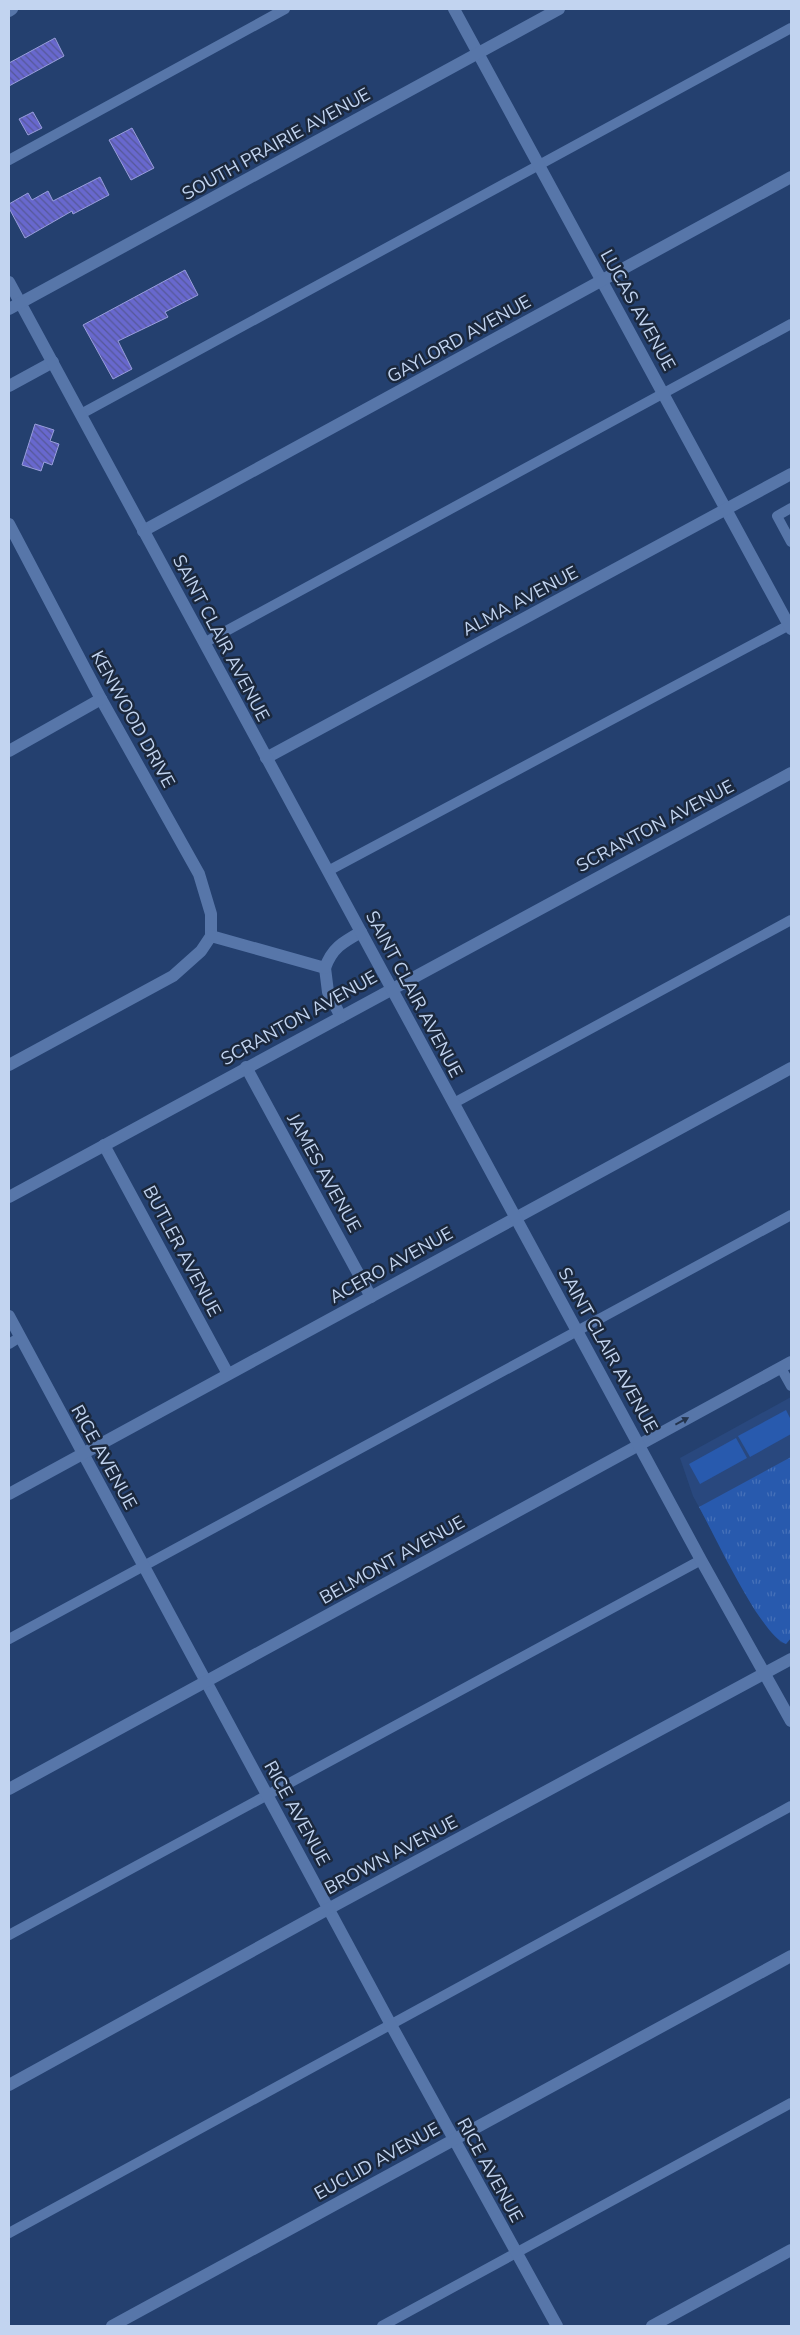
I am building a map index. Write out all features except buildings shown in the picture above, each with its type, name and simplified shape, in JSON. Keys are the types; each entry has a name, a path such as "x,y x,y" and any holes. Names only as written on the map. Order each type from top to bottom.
{"street":[{"name":"LUCAS AVENUE","path":"454,9 791,626"},
{"name":"SOUTH PRAIRIE AVENUE","path":"14,306 559,9"},
{"name":"GAYLORD AVENUE","path":"144,531 791,177"},
{"name":"SAINT CLAIR AVENUE","path":"9,282 14,306 52,362 81,414 266,758 791,1721"},
{"path":"9,386 52,362"},
{"name":"ALMA AVENUE","path":"266,758 791,474"},
{"name":"KENWOOD DRIVE","path":"9,524 101,699 199,874 211,914 211,936"},
{"path":"9,751 101,699"},
{"name":"SCRANTON AVENUE","path":"9,1197 791,772"},
{"path":"341,1017 328,992 325,968 330,954 337,946 361,932"},
{"path":"9,1064 173,976 201,951 211,936 325,968"},
{"name":"JAMES AVENUE","path":"246,1067 371,1297"},
{"name":"ACERO AVENUE","path":"9,1494 791,1068"},
{"name":"BUTLER AVENUE","path":"104,1144 228,1374"},
{"name":"RICE AVENUE","path":"9,1316 14,1340 82,1454 144,1566 205,1682 330,1908 390,2023 557,2326"},
{"name":"BELMONT AVENUE","path":"9,1789 786,1365"},
{"name":"BROWN AVENUE","path":"9,2085 330,1908 791,1659"},
{"name":"EUCLID AVENUE","path":"112,2326 791,1956"},
{"path":"652,2326 791,2250"}],"lane":[{"path":"9,160 285,9"},
{"path":"81,414 791,28"},
{"path":"204,643 791,324"},
{"path":"791,508 777,516 791,542"},
{"path":"328,871 791,626"},
{"path":"454,1103 791,920"},
{"path":"9,1639 791,1215"},
{"path":"786,1365 791,1386"},
{"path":"9,1935 702,1560"},
{"path":"9,2233 390,2023 791,1806"},
{"path":"382,2326 791,2103"}],"shaded area":[{"path":"791,1397 791,1638 786,1644 780,1642 755,1611 693,1496 680,1458"}],"green space":[{"path":"786,1410 791,1420 791,1434 750,1457 738,1436"},
{"path":"736,1438 747,1458 700,1484 689,1464"},
{"path":"791,1457 791,1638 786,1644 776,1637 751,1604 699,1507"}]}
